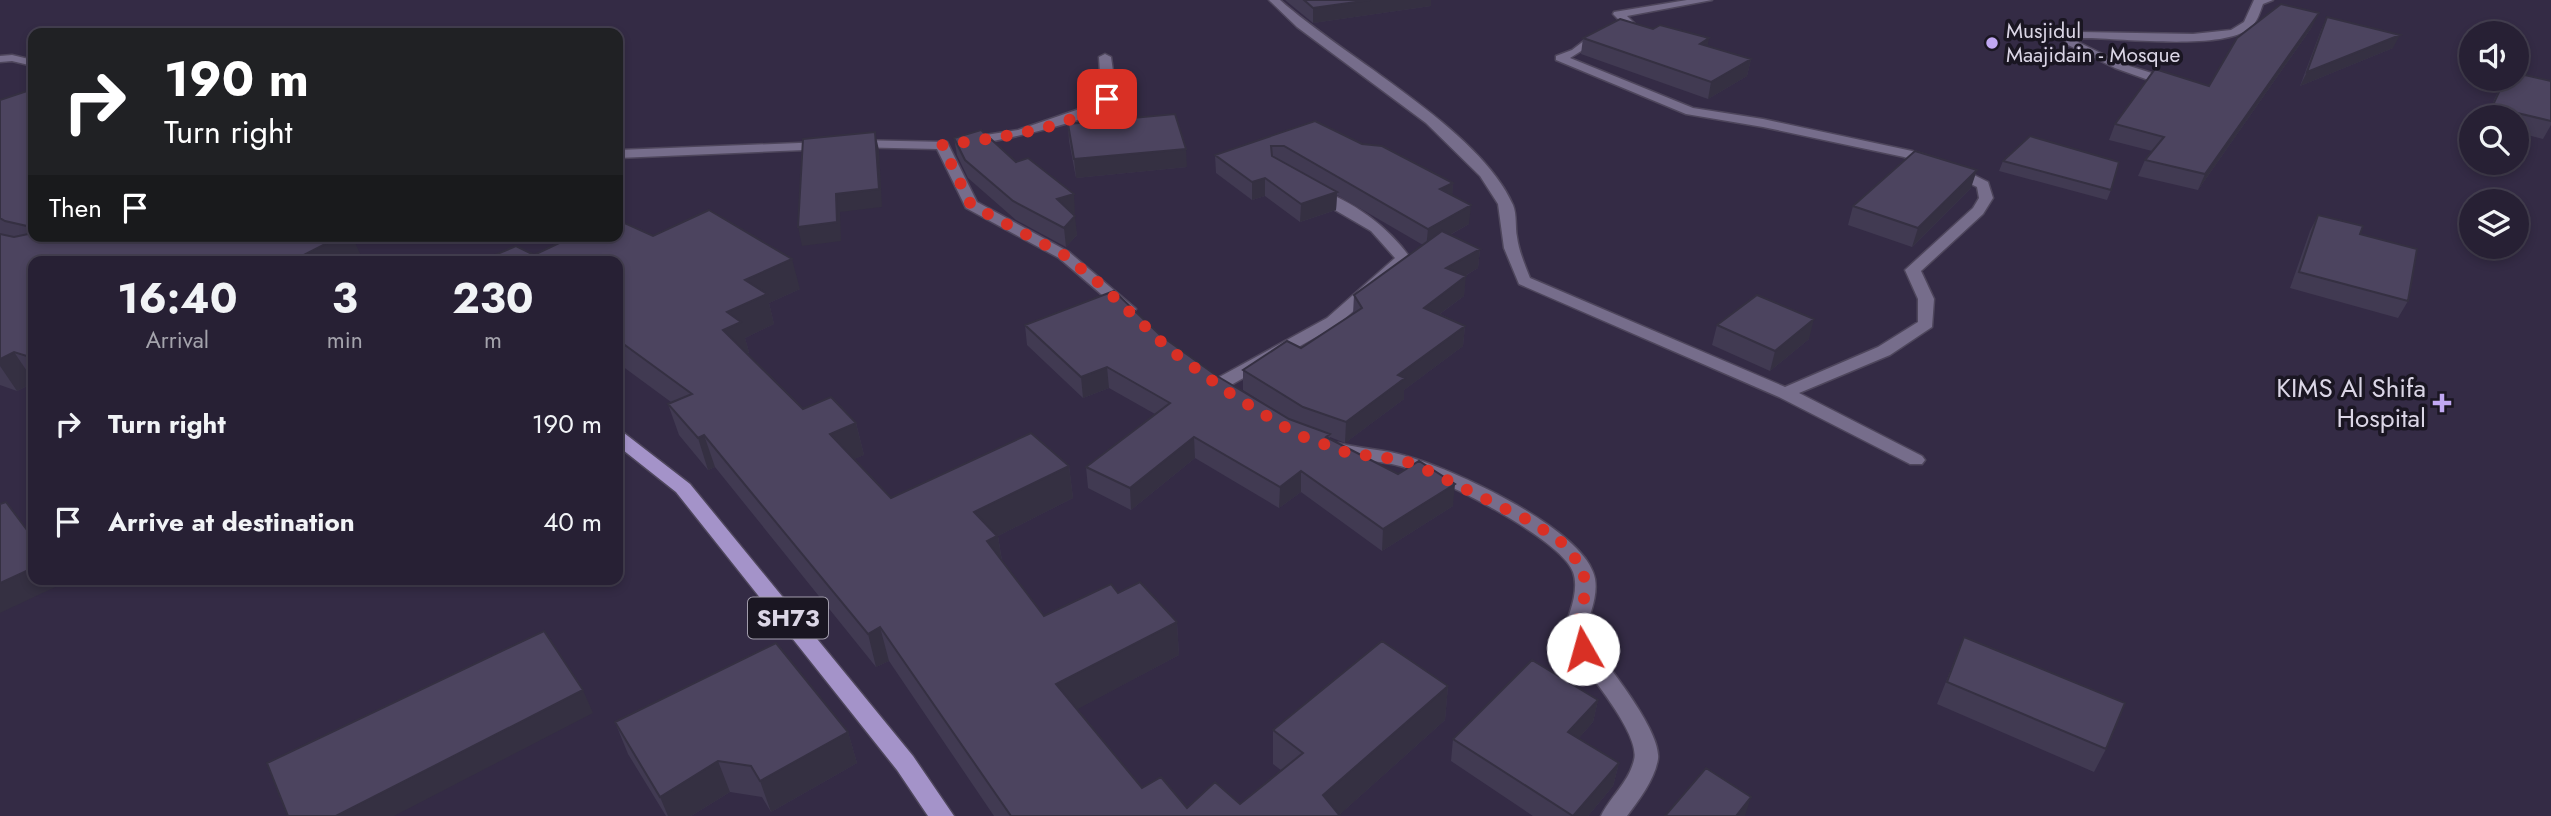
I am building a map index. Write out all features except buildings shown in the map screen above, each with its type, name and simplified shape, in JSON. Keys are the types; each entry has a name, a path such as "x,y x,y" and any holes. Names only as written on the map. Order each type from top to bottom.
{"main road":[{"name":"SH73","path":"623,441 683,488 897,752 942,816"}],"street":[{"path":"1274,0 1294,19 1373,76 1430,122 1479,167 1506,207 1509,237 1524,281 1785,393 1916,460"},
{"path":"1707,0 1618,14 1629,24 1593,39 1576,52 1560,58 1690,111 1763,123 1945,166 1983,186 1986,198 1978,211 1913,270 1926,299 1926,324 1884,351 1785,393"},
{"path":"2154,78 2119,66 2070,43 2080,35 2193,38 2236,32 2247,26 2258,2 2268,0"},
{"path":"623,155 861,143 942,145 1020,133 1098,107 1107,99 1109,92 1105,57"},
{"path":"0,60 12,58 28,62"},
{"path":"942,145 971,205 1064,255 1142,322"},
{"path":"1240,399 1213,381 1334,321 1403,259 1393,241 1376,226 1306,186"},
{"path":"1322,444 1348,453 1403,460 1431,472 1532,522 1571,553 1584,570 1584,599 1573,635 1638,726 1647,755 1639,777 1613,816"}],"place":[{"name":"Musjidul Maajidain - Mosque","path":"1992,43"},
{"name":"KIMS Al Shifa Hospital","path":"2442,403"}],"route":[{"path":"1107,99 1098,107 1075,116 1020,133 942,145 971,205 993,214 1064,255 1133,313 1169,349 1228,392 1296,434 1348,453 1403,460 1532,522 1564,544 1584,570 1584,599 1573,635 1583,649"}]}
